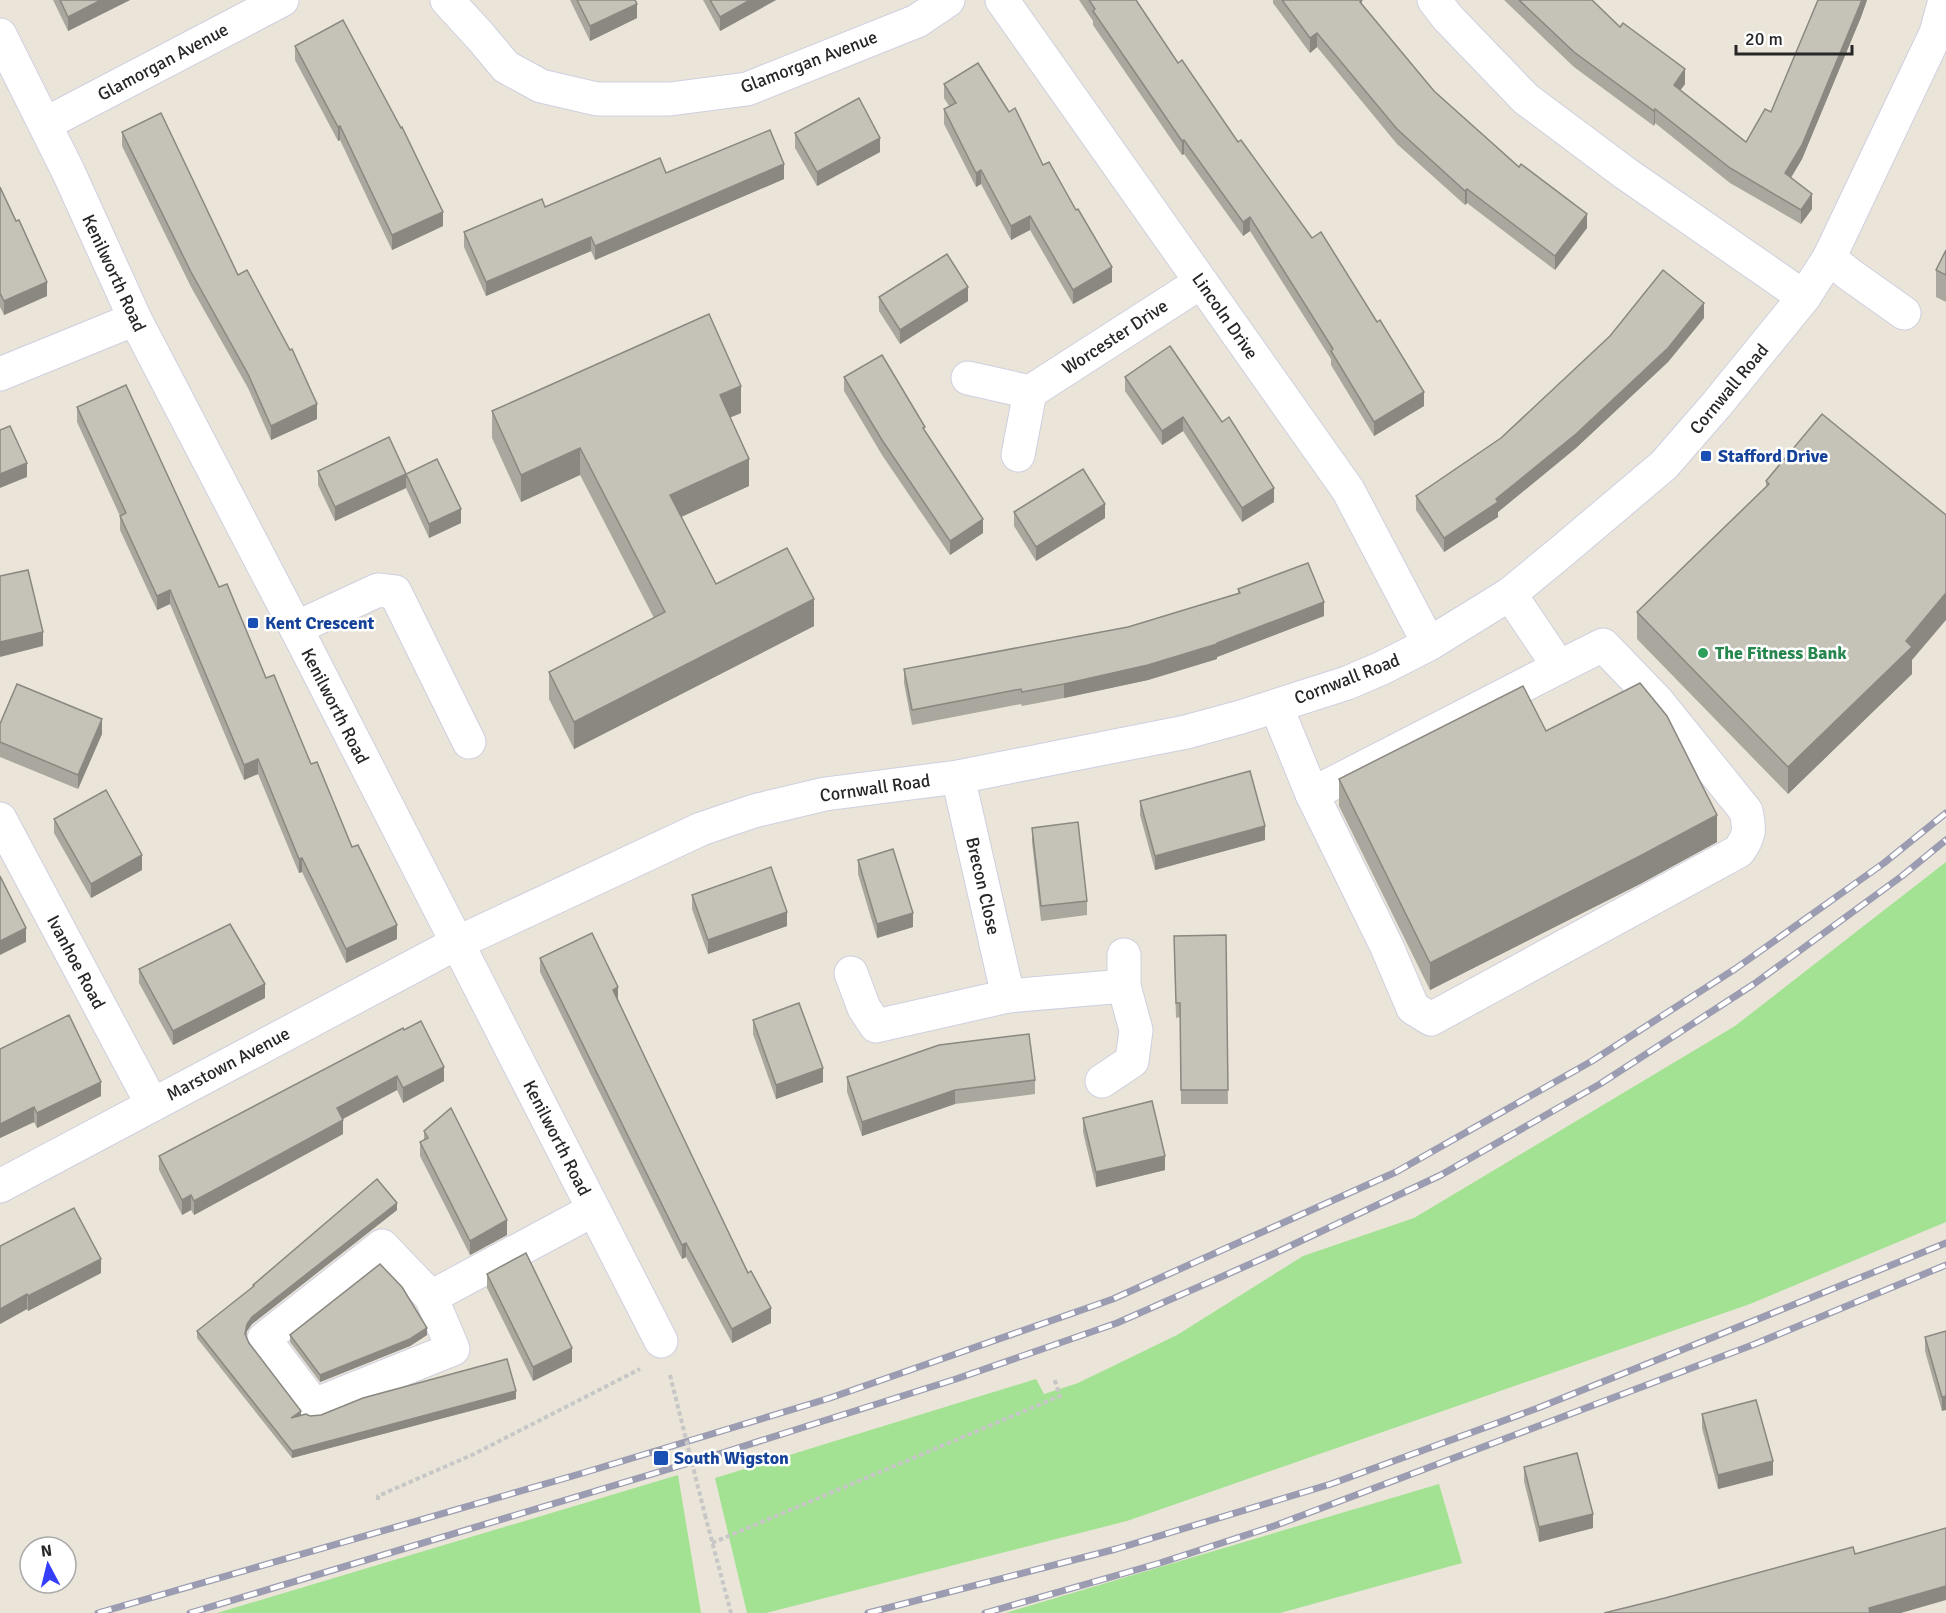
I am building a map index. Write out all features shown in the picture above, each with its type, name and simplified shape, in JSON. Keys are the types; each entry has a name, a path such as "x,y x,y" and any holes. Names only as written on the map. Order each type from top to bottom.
{"street":[{"name":"Glamorgan Avenue","path":"45,124 282,0"},
{"name":"Glamorgan Avenue","path":"447,0 506,67 541,86 597,99 670,99 747,89 917,21 948,0"},
{"name":"Lincoln Drive","path":"1002,0 1348,490 1429,644"},
{"path":"1434,0 1448,18 1526,99 1635,180 1804,297"},
{"name":"Cornwall Road","path":"457,943 701,829 754,811 825,794 958,777 1186,732 1276,706 1356,679 1429,644 1510,594 1664,465 1804,297 1829,258 1941,35 1946,0"},
{"name":"Kenilworth Road","path":"0,35 68,171 135,319 661,1341"},
{"path":"1829,258 1904,313"},
{"name":"Worcester Drive","path":"1030,392 1201,282"},
{"path":"0,374 135,319"},
{"path":"968,378 1030,392 1018,455"},
{"path":"296,628 378,590 395,592 469,742"},
{"path":"1510,594 1559,667"},
{"path":"1276,706 1312,794 1387,947 1413,1008 1431,1019 1739,850 1748,838 1749,827 1746,811 1658,702 1603,645 1312,794"},
{"name":"Brecon Close","path":"958,777 1008,996"},
{"name":"Ivanhoe Road","path":"0,819 152,1104"},
{"name":"Marstown Avenue","path":"0,1186 457,943"},
{"path":"851,973 864,1008 876,1026 1124,970 1136,1030 1132,1061 1102,1081"},
{"path":"431,1297 593,1210"},
{"path":"382,1246 431,1297 453,1349 314,1405 264,1339 382,1246"}],"path":[{"path":"378,1500 378,1496 474,1454 644,1368"},
{"path":"670,1375 731,1613"},
{"path":"712,1543 1060,1396 1054,1378"}],"green space":[{"path":"1946,862 1946,1222 1750,1304 1127,1521 766,1613 747,1613 715,1478 1036,1379 1044,1394 1078,1383 1177,1335 1303,1256 1414,1218 1735,1026"},
{"path":"678,1475 701,1613 217,1613"},
{"path":"1439,1484 1462,1563 1280,1613 1005,1613"}],"building":[{"path":"60,0 101,0 68,17"},
{"path":"577,0 635,0 637,4 590,26"},
{"path":"710,0 750,0 720,17"},
{"path":"1089,0 1136,0 1178,63 1182,60 1238,142 1241,140 1312,238 1321,232 1377,322 1380,320 1424,392 1374,422 1331,351 1333,349 1250,217 1243,222 1184,140 1182,141 1093,11 1095,9"},
{"path":"1282,0 1362,0 1360,2 1434,91 1519,167 1521,164 1587,214 1555,256 1467,189 1465,191 1397,129 1317,33 1310,38"},
{"path":"1519,0 1592,0 1620,27 1623,23 1685,69 1674,85 1746,142 1765,109 1771,112 1818,0 1862,0 1802,145 1785,173 1812,194 1801,210 1730,168 1655,109 1654,111 1574,52"},
{"path":"343,20 402,127 443,212 392,235 340,126 338,127 295,46"},
{"path":"978,63 1009,112 1015,108 1043,165 1049,162 1112,267 1073,290 1030,216 1011,226 981,170 976,173 944,109 956,103 944,84"},
{"path":"859,98 880,138 817,172 795,133"},
{"path":"161,113 238,275 247,270 290,350 292,349 317,404 271,426 248,374 191,272 122,132"},
{"path":"770,130 784,164 595,246 591,237 486,282 464,232 542,199 545,207 660,158 666,173"},
{"path":"0,187 16,221 19,220 47,282 4,301 0,293"},
{"path":"1946,250 1946,275 1936,270"},
{"path":"947,254 968,287 900,330 879,297"},
{"path":"1663,270 1704,303 1668,348 1576,434 1496,499 1498,502 1444,538 1416,496 1501,438 1610,336"},
{"path":"709,314 741,386 720,395 749,459 670,495 716,584 787,548 814,599 574,722 549,672 665,612 580,448 521,475 492,411"},
{"path":"1170,346 1222,422 1229,417 1274,488 1242,508 1183,417 1162,431 1125,377"},
{"path":"882,355 925,427 923,428 983,519 950,541 882,440 844,377"},
{"path":"126,385 219,587 227,584 266,678 274,675 311,764 317,762 352,847 358,845 397,925 346,949 302,858 299,859 258,759 244,765 170,590 157,596 120,516 126,513 77,407"},
{"path":"1822,414 1946,515 1946,593 1906,641 1912,647 1788,767 1637,612 1769,484 1766,481"},
{"path":"10,426 27,463 0,474 0,430"},
{"path":"389,437 406,474 335,507 318,471"},
{"path":"437,459 461,509 429,524 406,474"},
{"path":"1083,469 1105,504 1036,547 1014,512"},
{"path":"1308,563 1324,602 1217,644 1148,665 1064,684 1022,692 1021,689 912,710 904,669 1128,627 1240,593 1238,589"},
{"path":"28,570 43,632 0,642 0,576"},
{"path":"1640,683 1667,716 1717,815 1430,963 1339,779 1523,686 1546,731"},
{"path":"17,684 102,719 78,775 0,742 0,724"},
{"path":"1250,771 1265,826 1155,856 1140,801"},
{"path":"106,790 142,855 91,884 54,819"},
{"path":"1078,822 1087,901 1041,906 1032,828"},
{"path":"893,849 913,913 877,924 858,860"},
{"path":"771,867 787,912 708,940 692,895"},
{"path":"0,876 26,928 0,941"},
{"path":"230,924 265,984 173,1031 139,969"},
{"path":"592,933 618,987 613,990 650,1068 748,1273 751,1271 771,1308 732,1329 686,1243 682,1245 540,958"},
{"path":"1226,935 1228,1090 1181,1090 1180,1003 1176,1003 1174,936"},
{"path":"799,1003 823,1068 776,1085 753,1020"},
{"path":"69,1015 101,1082 37,1113 34,1107 0,1124 0,1049"},
{"path":"421,1021 444,1067 403,1088 397,1076 337,1108 343,1120 194,1201 191,1195 182,1200 159,1156 403,1028 404,1030"},
{"path":"1029,1034 1035,1080 955,1090 862,1122 847,1077 939,1045"},
{"path":"1152,1101 1165,1156 1096,1172 1083,1118"},
{"path":"451,1108 507,1220 470,1241 420,1142 428,1138 424,1131"},
{"path":"377,1179 397,1203 252,1317 247,1324 245,1334 249,1343 301,1411 291,1418 306,1414 321,1415 363,1398 507,1359 516,1391 292,1451 197,1331 254,1286"},
{"path":"74,1208 101,1259 0,1309 0,1246"},
{"path":"526,1253 572,1348 533,1367 487,1274"},
{"path":"380,1264 402,1287 427,1328 410,1339 320,1375 290,1335"},
{"path":"1946,1331 1946,1396 1942,1397 1925,1337"},
{"path":"1756,1400 1773,1461 1718,1475 1702,1414"},
{"path":"1577,1453 1593,1514 1539,1527 1524,1467"},
{"path":"1946,1528 1946,1586 1869,1608 1870,1613 1604,1613 1853,1547 1855,1554"}],"railway":[{"path":"98,1613 583,1473 830,1398 1113,1299 1396,1172 1592,1061 1735,969 1884,863 1946,813"},
{"path":"190,1613 722,1453 956,1379 1117,1323 1273,1254 1441,1175 1600,1084 1754,984 1902,876 1946,840"},
{"path":"868,1613 1116,1549 1331,1484 1538,1408 1946,1243"},
{"path":"985,1613 1160,1563 1274,1526 1755,1344 1946,1265"}],"place":[{"name":"Stafford Drive","path":"1706,456"},
{"name":"Kent Crescent","path":"253,623"},
{"name":"The Fitness Bank","path":"1703,653"},
{"name":"South Wigston","path":"661,1458"}]}
